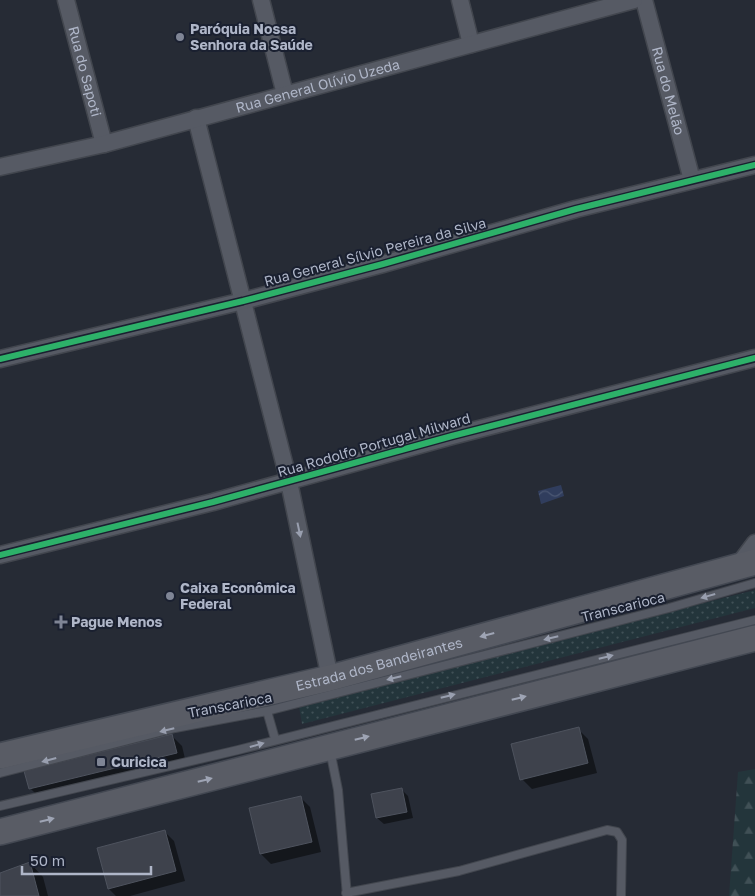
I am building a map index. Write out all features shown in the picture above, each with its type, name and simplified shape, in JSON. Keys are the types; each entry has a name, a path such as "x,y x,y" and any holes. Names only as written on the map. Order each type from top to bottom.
{"main road":[{"name":"Estrada dos Bandeirantes","path":"0,756 226,700 330,678 749,571"},
{"path":"0,832 755,638"}],"street":[{"name":"Rua do Sapoti","path":"66,0 104,144"},
{"path":"261,0 285,94"},
{"path":"460,0 472,44"},
{"name":"Rua General Olívio Uzeda","path":"0,167 104,144 634,0"},
{"name":"Rua do Melão","path":"644,0 692,180"},
{"path":"196,118 289,482 330,678"},
{"name":"Rua General Sílvio Pereira da Silva","path":"0,359 243,301 383,264 576,209 755,165"},
{"name":"Rua Rodolfo Portugal Milward","path":"0,555 289,482 452,436 755,358"},
{"path":"749,571 755,543"}],"lane":[{"name":"Transcarioca","path":"0,773 175,728 267,711 669,608 749,571"},
{"path":"0,806 755,620"},
{"path":"267,711 274,740"},
{"path":"329,746 338,790 347,894 459,871 607,830 617,832 622,840 621,896"}],"green space":[{"path":"755,590 755,608 302,724 299,706"},
{"path":"755,769 755,896 729,896 738,772"}],"water":[{"path":"561,485 564,496 541,504 538,491"}],"building":[{"path":"579,727 588,763 520,780 511,744"},
{"name":"Curicica","path":"172,734 177,753 29,789 24,771"},
{"path":"402,788 407,812 376,818 371,794"},
{"path":"301,796 312,842 260,854 249,808"},
{"path":"165,830 176,871 108,889 97,848"},
{"path":"30,862 39,896 0,896 0,873"}],"cycle path":[{"path":"0,359 243,301 383,264 576,209 755,165"},
{"path":"0,555 213,502 452,436 755,358"}],"place":[{"name":"Paróquia Nossa Senhora da Saúde","path":"180,37"},
{"name":"Caixa Econômica Federal","path":"170,596"},
{"name":"Pague Menos","path":"61,622"},
{"name":"Curicica","path":"101,762"}]}
